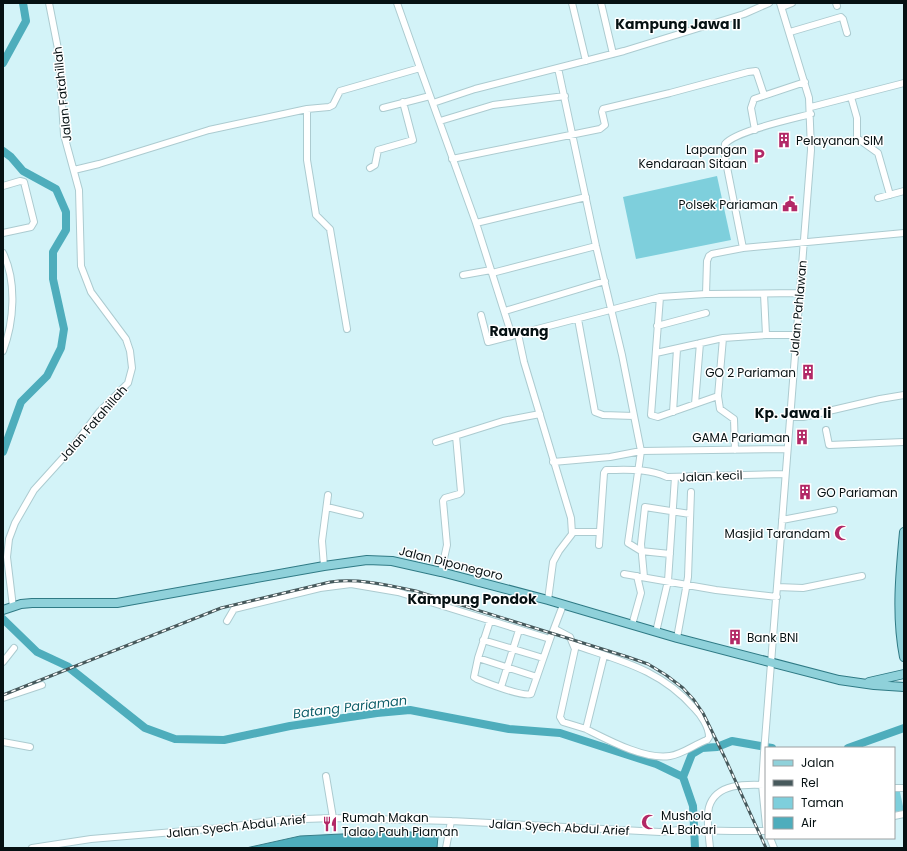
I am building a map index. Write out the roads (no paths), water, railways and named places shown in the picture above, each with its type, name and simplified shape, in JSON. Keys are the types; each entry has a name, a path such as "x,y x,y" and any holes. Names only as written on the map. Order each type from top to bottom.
{"main road":[{"path":"904,532 900,574 904,657"},
{"name":"Jalan Diponegoro","path":"7,609 32,603 123,603 324,566 381,560 405,563 548,600 772,664 858,683 904,687"},
{"name":"Jalan Diponegoro","path":"858,683 904,674"}],"street":[{"name":"Jalan Fatahillah","path":"7,609 7,557 9,539 15,523 34,490 72,448 110,400 128,383 131,372 131,356 126,340 92,292 81,266 80,196 64,135 59,54 49,3"},
{"path":"397,3 440,121 505,311 515,335 571,518 573,532 553,562 548,600"},
{"path":"572,3 586,61"},
{"path":"601,3 613,54"},
{"path":"433,103 475,89 613,54 744,14 769,3"},
{"path":"781,5 792,3"},
{"name":"Jalan Pahlawan","path":"765,806 765,738 772,664 787,449 811,150 811,107 805,82 781,5"},
{"path":"790,32 841,17 847,33"},
{"path":"74,170 106,162 209,130 307,109 332,106 340,91 420,68"},
{"path":"558,68 574,135 596,246 612,310 641,451 627,541 629,545 642,551 670,554"},
{"path":"452,159 604,128 603,109 663,95 748,72 756,71 764,96"},
{"path":"755,130 751,108 752,101 805,82"},
{"path":"811,107 904,84"},
{"path":"382,108 430,96"},
{"path":"440,121 493,105 565,96"},
{"path":"851,97 857,118 857,138 878,153 890,195"},
{"path":"370,168 374,166 378,150 413,140 403,102"},
{"path":"307,109 307,160 316,215 330,229 347,329"},
{"path":"743,248 724,148 725,144 731,138 811,114"},
{"path":"3,186 20,181 24,182 34,222 31,227 3,234"},
{"path":"878,198 904,191"},
{"path":"476,224 586,197"},
{"path":"706,294 709,256 715,253 743,248 904,233"},
{"path":"463,276 492,271 596,246"},
{"path":"3,253 10,279 11,313 8,335 3,351"},
{"path":"505,311 605,281"},
{"path":"481,315 488,342 660,297 706,294 799,293"},
{"path":"764,294 766,335"},
{"path":"660,297 651,415 658,417 718,396"},
{"path":"657,326 706,313"},
{"path":"578,319 595,412 603,415 634,416"},
{"path":"656,353 723,338 766,335 796,335"},
{"path":"723,338 718,396 720,409 733,417 735,450"},
{"path":"695,404 700,343"},
{"path":"673,412 677,349"},
{"path":"790,417 804,417 880,399 904,395"},
{"path":"436,442 503,421 540,414"},
{"path":"826,430 829,445 904,442"},
{"path":"441,572 447,545 443,501 445,498 459,494 461,489 456,436"},
{"path":"553,462 610,457 641,451 787,449"},
{"name":"Jalan kecil","path":"600,532 605,471 638,470 675,477 786,474"},
{"path":"656,632 668,581 675,477"},
{"path":"677,638 688,584 691,492"},
{"path":"324,566 322,541 328,495"},
{"path":"327,507 360,515"},
{"path":"644,577 641,533 645,507 690,514"},
{"path":"782,520 834,510"},
{"path":"573,532 600,532 599,545"},
{"path":"624,574 716,590 777,597"},
{"path":"632,625 641,593 637,576"},
{"path":"777,587 803,588 862,576"},
{"path":"227,621 234,609 249,604 320,588 351,584 393,591 550,639"},
{"path":"490,621 478,658 474,675 475,678 530,695 563,604"},
{"path":"555,629 568,635 575,645 645,670 678,690 697,711 702,719 709,738 677,754 659,756 641,752 586,729 563,722 560,718 575,653 575,645"},
{"path":"501,687 519,630"},
{"path":"483,640 543,658"},
{"path":"3,662 14,648"},
{"path":"586,729 604,656"},
{"path":"478,658 537,677"},
{"path":"3,698 42,685"},
{"path":"3,742 30,747"},
{"path":"326,776 333,818"},
{"path":"710,848 708,817 709,807 713,799 720,792 732,786 745,784 764,785"},
{"name":"Jalan Syech Abdul Arief","path":"32,848 91,839 213,828 277,820 333,818 451,821 653,832 679,830 765,831"},
{"path":"446,848 451,821"}],"water":[{"path":"404,831 438,836 437,848 246,848 300,836"}],"waterway":[{"name":"Batang Pariaman","path":"3,63 26,21 23,3"},
{"name":"Batang Pariaman","path":"3,151 11,157 23,171 56,189 66,212 66,230 53,252 53,279 64,329 61,348 47,376 21,402 3,452"},
{"name":"Batang Pariaman","path":"3,619 37,652 67,666 145,728 175,739 224,740 290,726 377,713 410,710 509,729 560,733 656,764 683,777 693,806 695,848"},
{"path":"851,747 904,728"},
{"path":"683,777 692,754 702,748 717,747 732,741 766,747"}],"railway":[{"path":"3,695 221,608 330,582 352,581 394,586 416,591 628,657 648,664 666,675 683,688 703,713 766,848"}],"place":[{"name":"Pelayanan SIM","path":"784,140"},
{"name":"Lapangan Kendaraan Sitaan","path":"759,156"},
{"name":"Polsek Pariaman","path":"790,204"},
{"name":"GO 2 Pariaman","path":"808,372"},
{"name":"GAMA Pariaman","path":"802,437"},
{"name":"GO Pariaman","path":"805,492"},
{"name":"Masjid Tarandam","path":"842,533"},
{"name":"Bank BNI","path":"735,637"},
{"name":"Mushola AL Bahari","path":"649,822"},
{"name":"Rumah Makan Talao Pauh Piaman","path":"330,824"}],"district":[{"name":"Kampung Jawa II","path":"678,24"},
{"name":"Rawang","path":"519,331"},
{"name":"Kp. Jawa Ii","path":"793,413"},
{"name":"Kampung Pondok","path":"472,599"}]}
